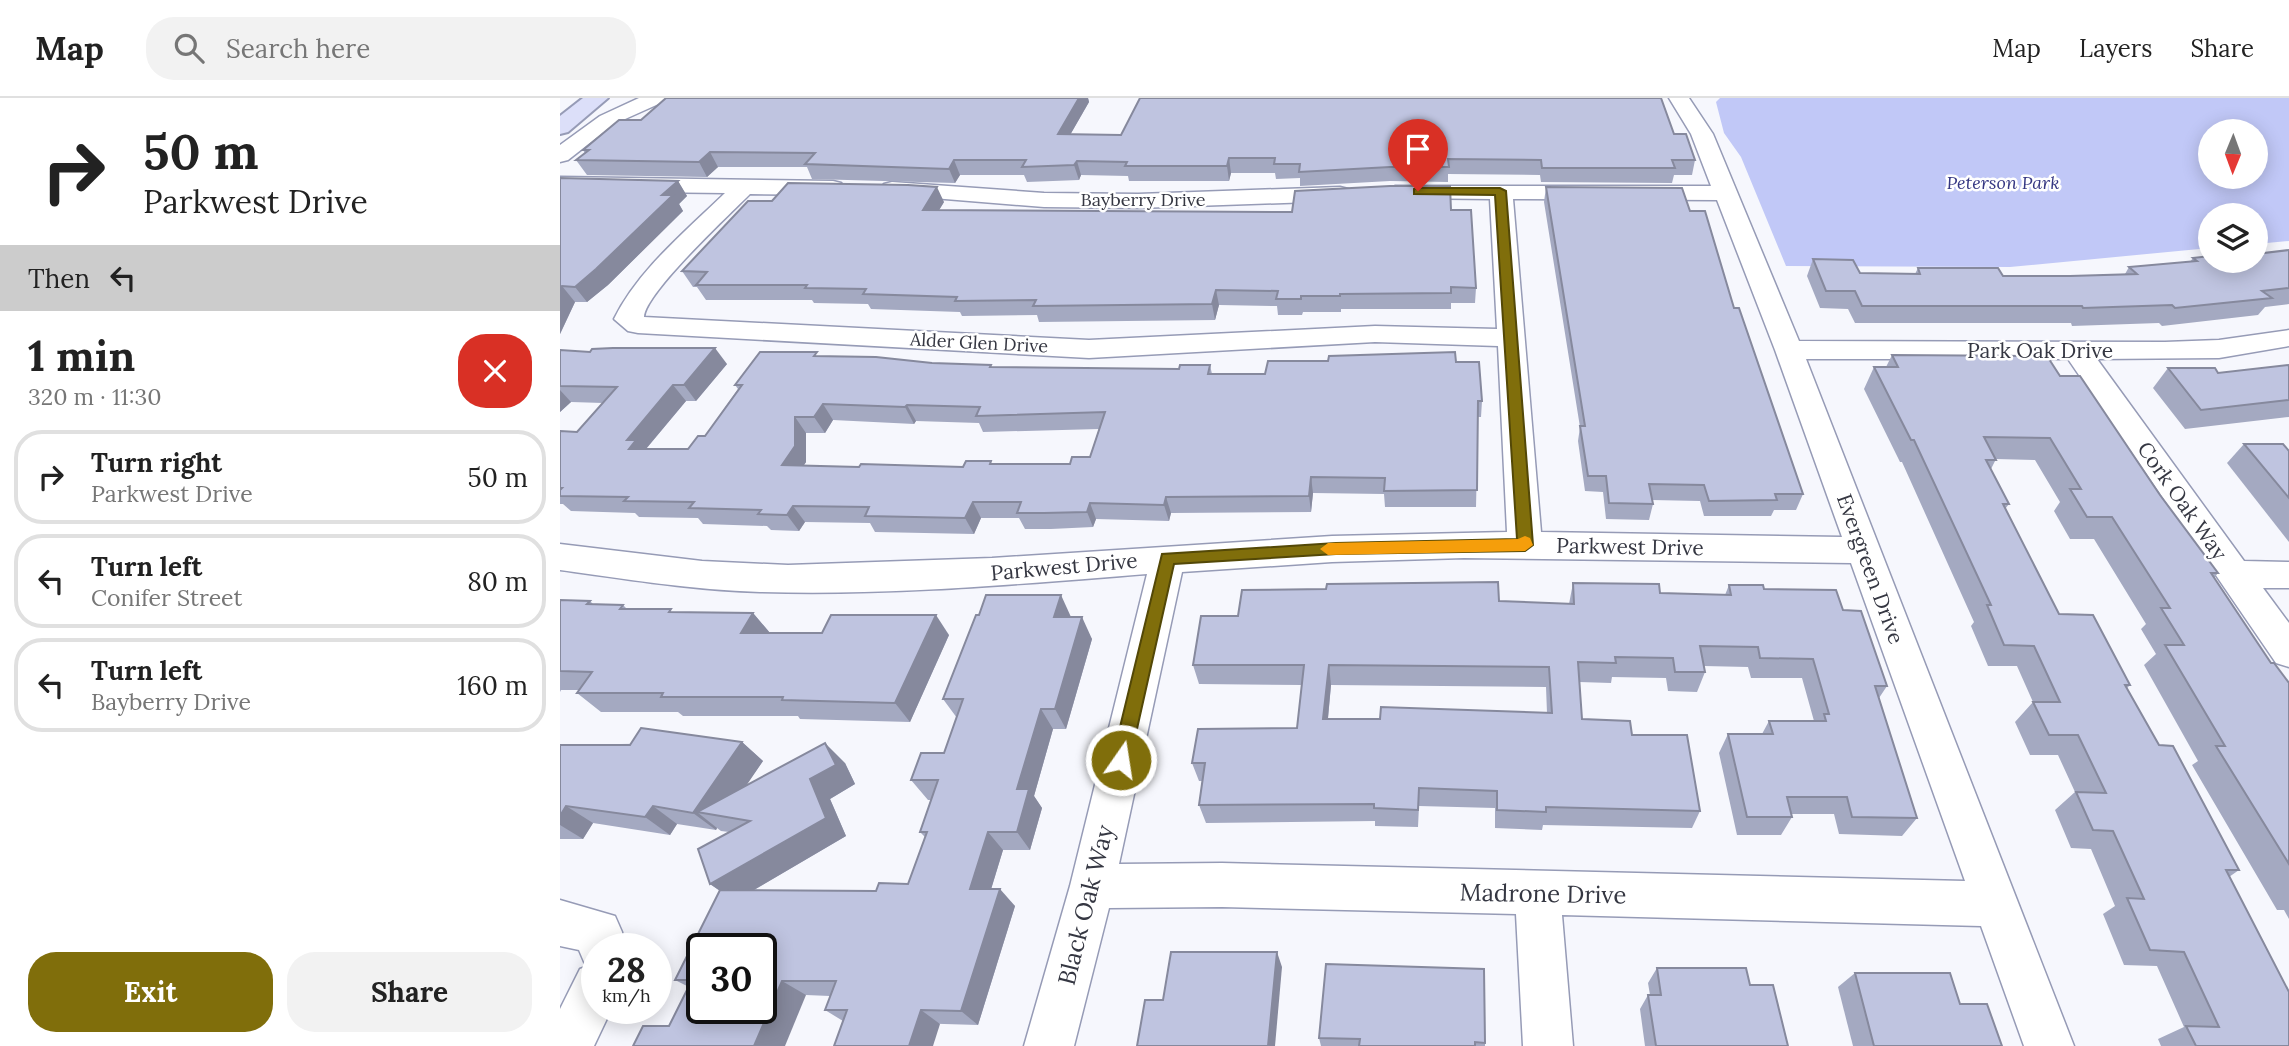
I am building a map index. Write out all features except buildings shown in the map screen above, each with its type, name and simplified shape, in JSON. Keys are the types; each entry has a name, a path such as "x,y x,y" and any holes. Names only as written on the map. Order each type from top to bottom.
{"main road":[{"path":"560,127 597,98"}],"street":[{"path":"560,155 607,120 656,98"},
{"name":"Evergreen Drive","path":"1679,98 1702,134 1789,350 2049,1046"},
{"name":"Bayberry Drive","path":"560,184 867,189 1044,200 1138,201 1250,199 1371,192 1727,193"},
{"name":"Alder Glen Drive","path":"745,186 650,285 630,310 628,319 638,325 1089,349 1376,334 1510,338"},
{"path":"1500,191 1525,545"},
{"name":"Park Oak Drive","path":"1789,350 2219,349 2289,338"},
{"name":"Cork Oak Way","path":"2076,351 2289,652"},
{"name":"Parkwest Drive","path":"560,557 704,575 786,579 984,574 1168,558 1336,549 1525,545 1863,550"},
{"name":"Black Oak Way","path":"1049,1046 1092,886 1168,558"},
{"path":"2233,574 2289,575"},
{"name":"Madrone Drive","path":"1092,886 1222,885 1538,895 1994,904"},
{"path":"1538,895 1548,1046"},
{"path":"560,923 570,923 599,933"},
{"path":"568,1046 581,1019"}],"green space":[{"name":"Peterson Park","path":"1720,98 2289,98 2289,241 2268,243 2268,203 2198,203 2198,249 2010,267 1786,266 1741,157 1724,133 1716,102"}],"slow traffic":[{"path":"1328,549 1525,545 1525,542"}],"route":[{"path":"1121,760 1168,558 1336,549 1525,545 1500,191 1418,191"}]}
